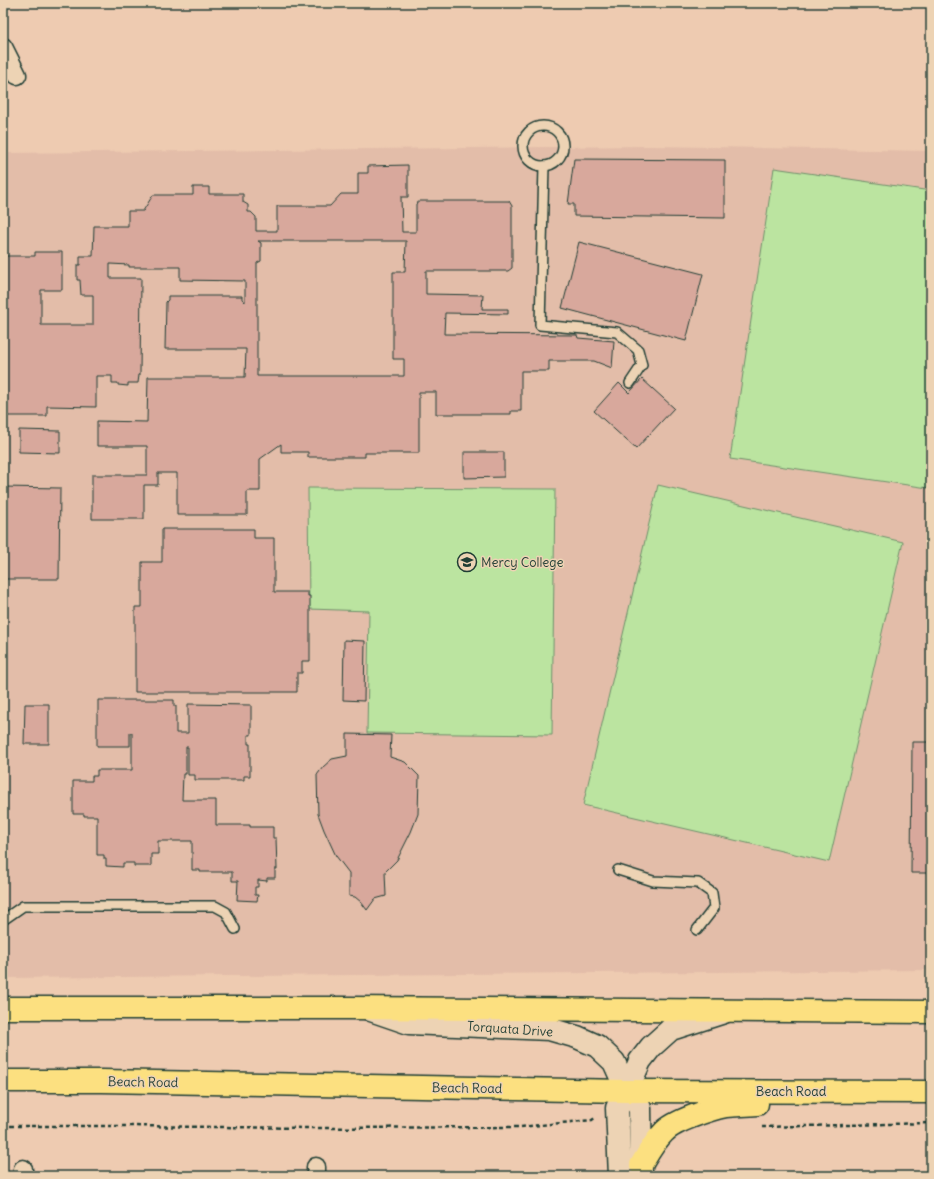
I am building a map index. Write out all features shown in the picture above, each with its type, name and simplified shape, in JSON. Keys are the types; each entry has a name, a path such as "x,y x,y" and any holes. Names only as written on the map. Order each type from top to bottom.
{"main road":[{"path":"3,1008 368,1008 931,1012"},
{"name":"Beach Road","path":"3,1081 627,1091 931,1092"},
{"path":"641,1170 653,1145 665,1131 693,1116 724,1107 802,1100 856,1092"}],"street":[{"path":"3,47 17,75"},
{"name":"Torquata Drive","path":"368,1008 409,1023 549,1029 577,1037 597,1046 614,1062 627,1091 640,1108 641,1170"},
{"path":"620,1176 617,1108 627,1091 640,1060 651,1047 671,1029 727,1011"}],"lane":[{"path":"542,126 549,127 556,131 561,137 562,145 562,153 558,159 551,164 544,166 536,165 529,161 523,147 524,140 528,133 534,128 542,126"},
{"path":"544,166 540,325 617,332 638,350 642,365 630,383"},
{"path":"618,870 653,881 698,883 712,893 714,908 697,930"},
{"path":"3,920 23,906 215,906 226,912 235,929"}],"path":[{"path":"3,1126 311,1128 520,1127 592,1120"},
{"path":"930,1176 931,1165"}],"shaded area":[{"name":"Mercy College","path":"651,146 931,151 931,970 3,978 3,153"}],"green space":[{"path":"774,168 931,191 931,468 928,488 730,459"},
{"path":"658,485 903,542 829,862 583,805"},
{"path":"308,488 555,489 552,735 367,733 369,611 309,609"}],"building":[{"path":"574,159 725,160 725,218 574,216 574,204 568,204"},
{"path":"408,165 408,197 401,197 402,232 416,232 416,204 420,201 509,201 512,206 512,268 508,271 426,271 426,294 483,295 482,309 508,309 508,314 445,313 444,334 577,335 578,338 614,341 612,368 594,361 549,361 549,371 521,371 521,411 511,411 511,414 436,414 436,392 419,392 419,453 365,453 365,457 308,457 308,452 281,452 281,444 260,459 260,491 247,491 247,515 177,515 177,473 158,473 158,485 144,485 144,519 92,519 92,475 147,475 147,446 97,446 97,421 147,422 148,377 245,377 246,349 165,349 166,302 168,300 168,296 242,296 242,299 245,302 245,281 180,280 180,267 129,267 129,265 110,264 110,278 141,278 140,375 138,383 128,383 128,386 118,385 118,383 112,383 112,376 96,376 96,407 47,406 47,416 3,416 3,256 35,256 35,252 62,252 62,290 41,290 41,325 93,325 93,295 81,295 80,280 77,280 77,265 80,265 80,256 93,256 94,226 128,226 128,211 143,211 153,195 193,195 193,187 209,187 209,194 243,194 243,202 248,205 248,212 251,212 256,217 256,231 277,231 277,206 330,206 341,194 358,194 358,173 368,173 368,166","holes":["258,241 406,241 405,272 393,272 393,359 404,359 404,376 257,376 257,263 261,261 261,243"]},
{"path":"579,242 703,274 686,341 562,308"},
{"path":"642,379 674,408 636,449 594,411 619,383 629,393"},
{"path":"19,430 60,431 60,453 19,452"},
{"path":"464,452 504,452 504,477 464,478"},
{"path":"3,487 60,488 59,579 3,579"},
{"path":"162,529 254,529 254,538 274,538 274,592 308,592 308,596 310,596 310,661 302,661 302,673 297,673 297,692 135,692 135,607 142,607 142,562 162,562"},
{"path":"344,640 365,641 364,701 343,700"},
{"path":"98,700 174,700 174,706 176,706 176,733 188,733 188,704 251,705 251,735 248,735 248,744 250,744 250,776 244,776 244,780 195,780 195,775 188,775 188,747 186,747 186,774 183,774 182,800 216,800 216,825 273,827 273,838 276,838 277,869 275,869 275,878 267,878 267,881 258,880 258,887 255,887 255,895 258,895 257,901 237,900 238,881 232,881 232,872 200,872 200,870 192,870 192,841 158,841 158,854 151,854 151,866 134,866 134,863 123,863 123,867 106,866 106,859 104,859 104,855 97,855 97,816 73,814 73,781 92,781 92,776 97,776 97,770 132,770 132,733 130,733 130,746 97,746"},
{"path":"25,704 49,704 49,744 24,744"},
{"path":"347,734 391,735 390,757 405,762 419,776 418,814 397,860 385,872 386,896 375,899 367,910 355,897 349,896 349,873 336,856 318,814 317,775 332,759 347,756"},
{"path":"912,742 931,742 931,873 911,873"}],"place":[{"name":"Mercy College","path":"467,562"}]}
